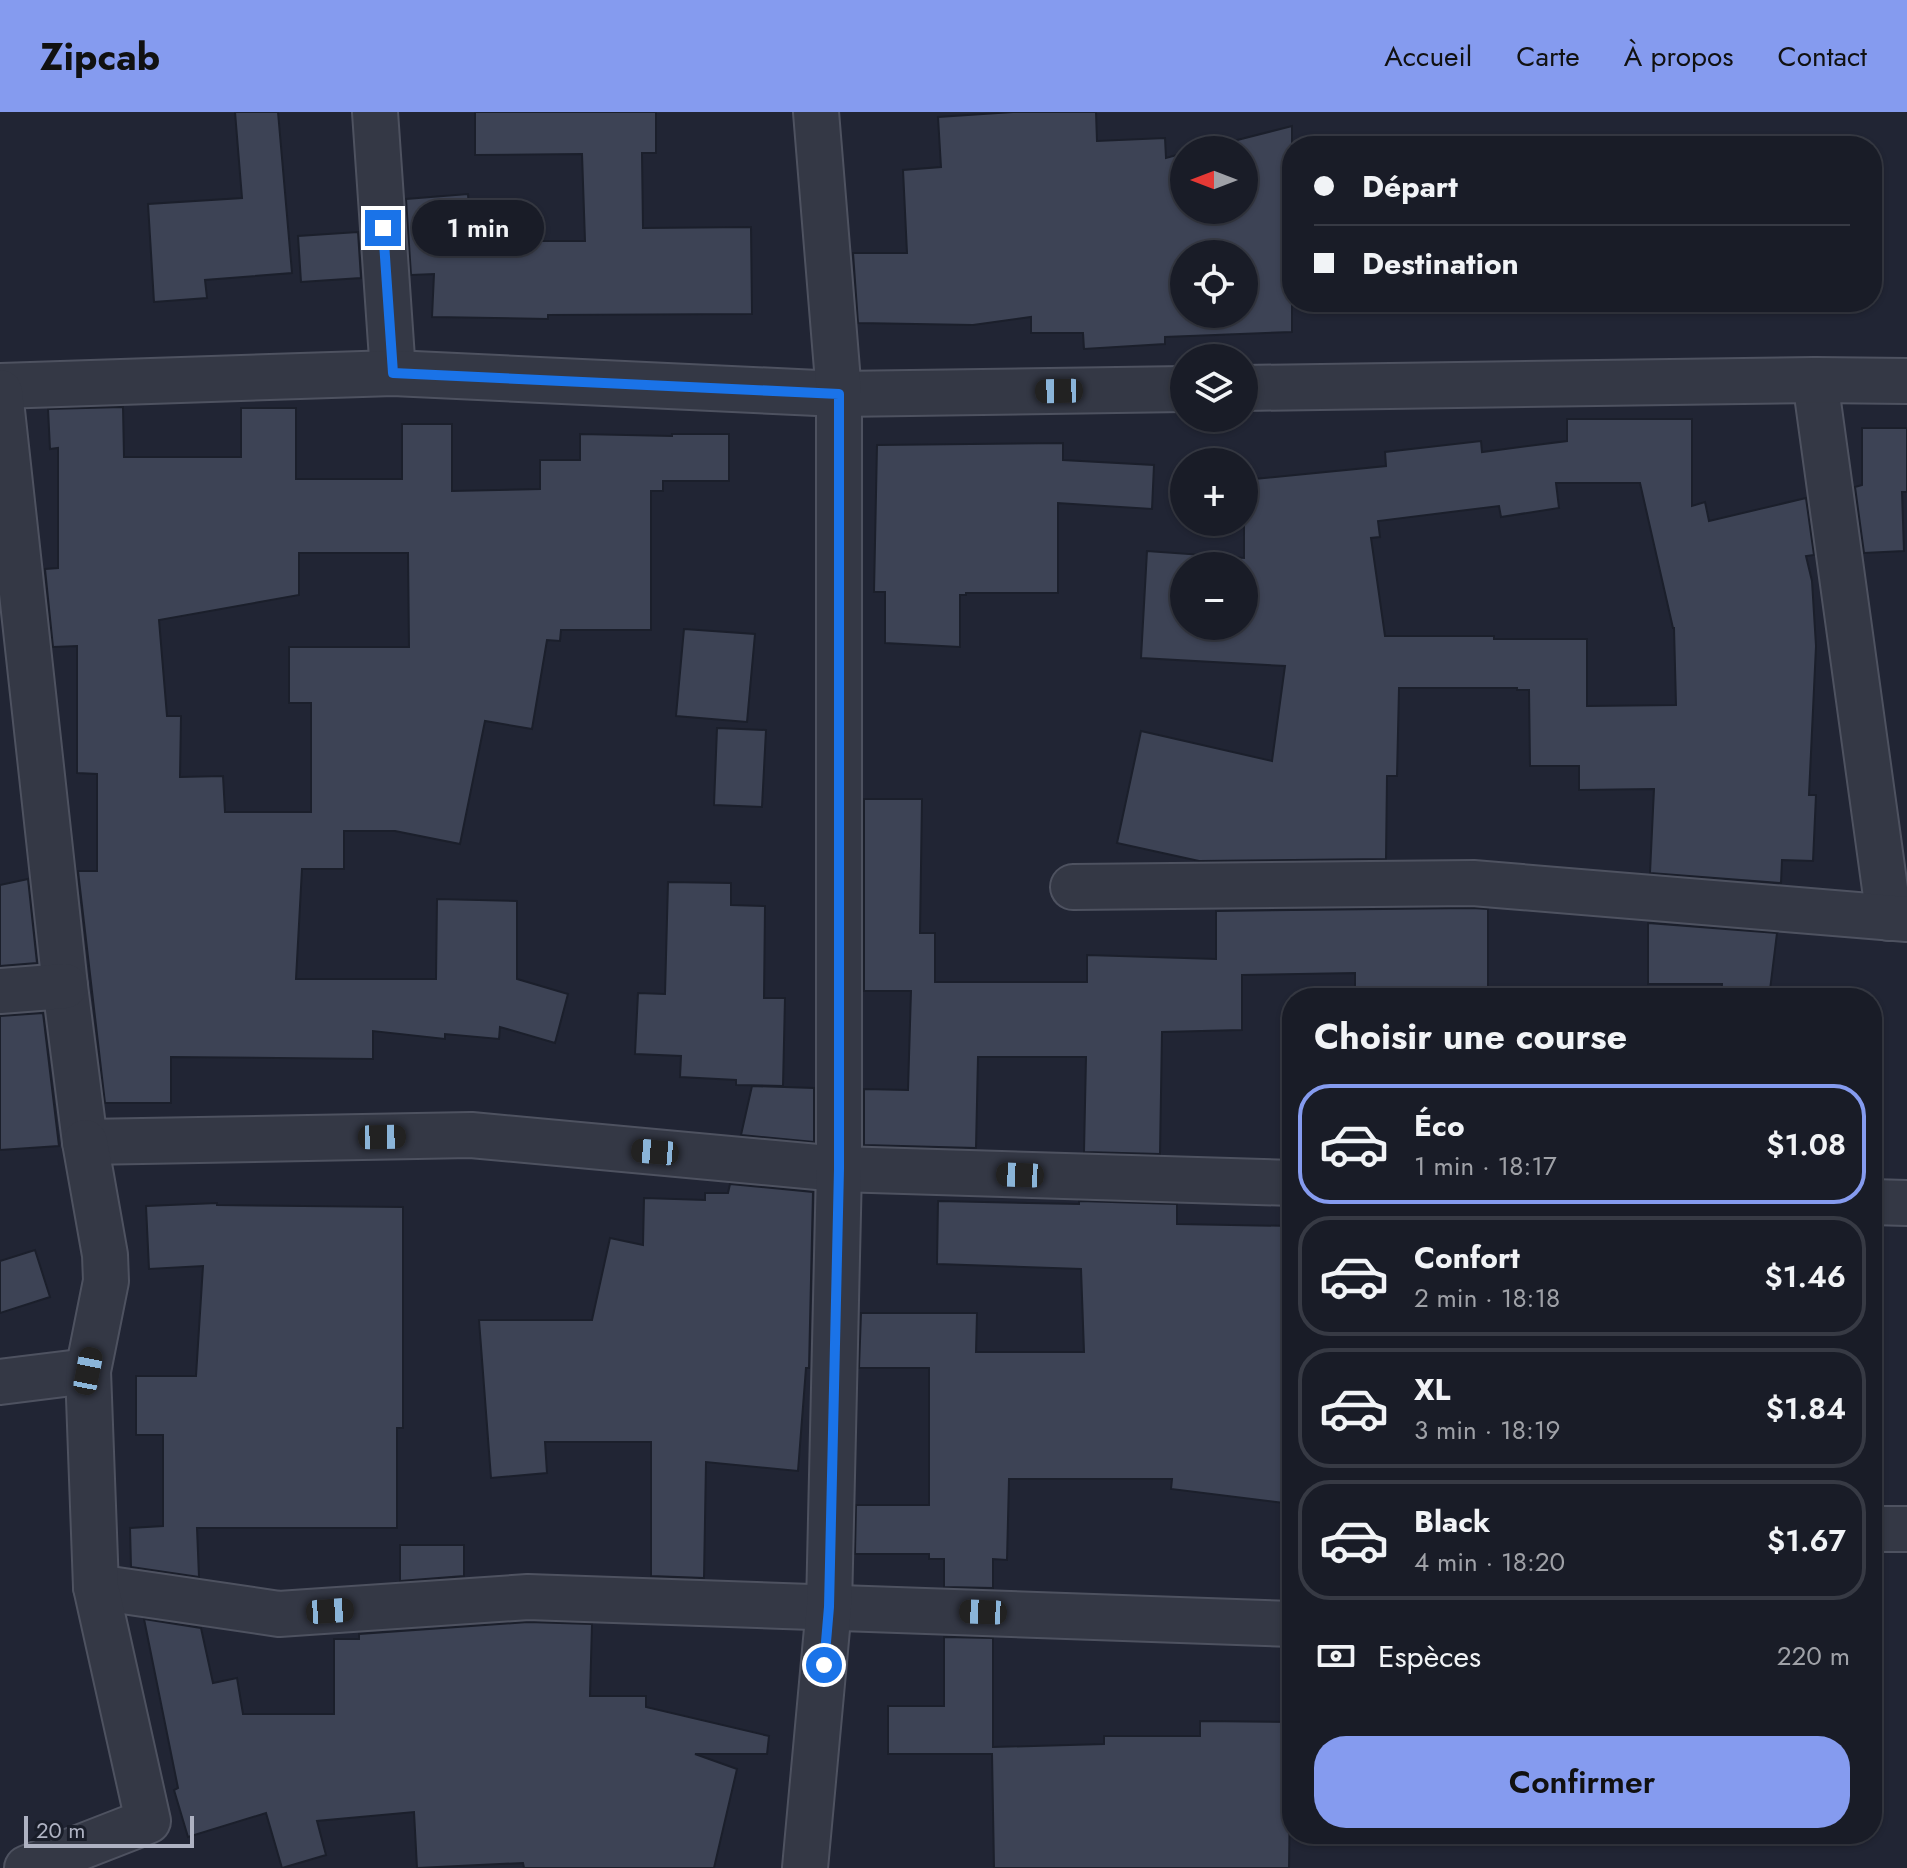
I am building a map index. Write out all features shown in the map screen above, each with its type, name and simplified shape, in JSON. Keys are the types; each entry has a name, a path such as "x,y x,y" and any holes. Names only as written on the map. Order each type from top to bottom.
{"street":[{"path":"375,112 393,373"},
{"path":"805,1868 829,1607 839,1169 839,394 816,112"},
{"path":"27,1868 148,1821 96,1587 88,1371 106,1281 105,1255 85,1142 65,986 0,389 393,373 839,394 1170,389"},
{"path":"1073,887 1473,883 1898,918 1815,380"},
{"path":"1258,388 1907,381"},
{"path":"0,991 65,986"},
{"path":"85,1142 471,1135 839,1169 1282,1183"},
{"path":"1882,1202 1907,1203"},
{"path":"0,1382 88,1371"},
{"path":"1882,1529 1907,1529"},
{"path":"96,1587 279,1614 528,1597 1282,1624"}],"building":[{"path":"235,112 278,112 292,273 205,280 207,298 154,302 148,204 242,198"},
{"path":"475,112 656,112 656,153 642,153 643,228 751,227 752,314 548,315 548,319 432,317 434,274 411,275 406,199 468,194 471,241 585,241 582,154 475,155"},
{"path":"1013,112 1096,112 1097,141 1165,138 1166,158 1170,157 1170,224 1258,224 1258,136 1253,136 1292,126 1292,136 1282,136 1282,312 1292,312 1292,332 1165,337 1165,344 1084,349 1083,333 1031,333 1031,317 973,325 858,323 853,253 907,253 903,170 941,167 938,117"},
{"path":"358,232 361,278 301,282 298,236"},
{"path":"123,407 124,457 241,457 241,408 296,408 296,479 402,479 402,424 452,424 452,491 540,489 540,460 580,460 580,434 729,434 729,481 663,481 663,491 651,491 651,630 561,630 560,641 547,640 532,729 485,721 460,844 395,831 344,831 344,869 302,869 296,979 436,979 437,899 517,901 517,979 568,994 555,1043 500,1027 499,1039 445,1034 445,1039 373,1031 373,1059 171,1057 171,1103 105,1103 78,871 97,871 97,774 77,773 77,646 53,647 45,569 58,568 58,448 50,449 48,409","holes":["299,553 408,553 409,647 289,647 289,703 311,703 311,812 225,812 223,776 180,777 181,716 167,716 159,620 299,595"]},
{"path":"1567,419 1692,419 1692,506 1705,502 1709,521 1806,498 1814,555 1806,556 1812,581 1816,646 1809,795 1816,795 1813,861 1782,860 1781,883 1650,873 1654,789 1579,790 1579,766 1530,766 1529,690 1517,688 1399,688 1397,776 1387,776 1386,859 1199,861 1117,843 1141,731 1272,761 1285,666 1141,658 1147,551 1170,553 1170,640 1258,640 1258,552 1244,552 1244,536 1258,536 1258,479 1386,466 1385,452 1481,441 1482,452 1567,441","holes":["1556,483 1640,483 1674,628 1676,705 1587,706 1587,639 1385,636 1371,538 1380,537 1378,521 1499,506 1501,517 1559,508"]},
{"path":"1862,428 1907,428 1907,492 1902,492 1904,551 1864,553 1855,487 1862,485"},
{"path":"1063,443 1063,460 1154,465 1152,509 1058,503 1058,593 966,593 960,595 960,647 885,643 885,592 874,592 877,445"},
{"path":"684,629 755,634 747,722 676,716"},
{"path":"717,728 766,730 762,807 714,805"},
{"path":"864,799 922,799 920,933 935,933 935,982 1087,982 1087,955 1216,959 1216,911 1488,909 1488,988 1355,988 1355,973 1242,975 1242,1030 1162,1032 1160,1154 1084,1152 1086,1057 978,1057 976,1148 864,1145 864,1089 908,1090 911,991 864,991"},
{"path":"28,879 37,963 0,966 0,885"},
{"path":"668,882 731,883 731,905 765,906 764,998 785,998 783,1086 736,1085 736,1080 680,1077 681,1056 635,1054 638,993 665,994"},
{"path":"1648,923 1777,933 1770,988 1722,988 1722,984 1648,984"},
{"path":"43,1013 59,1146 0,1150 0,1016"},
{"path":"752,1086 814,1088 814,1142 741,1135"},
{"path":"730,1184 813,1192 809,1368 806,1368 798,1471 706,1462 704,1578 651,1576 651,1442 545,1442 547,1473 491,1478 479,1320 592,1320 610,1238 643,1245 644,1198 705,1200 705,1193 728,1193"},
{"path":"938,1201 1177,1204 1177,1224 1282,1226 1282,1503 1171,1489 1172,1479 1009,1479 1007,1560 993,1559 993,1588 944,1587 944,1559 929,1559 929,1554 855,1554 856,1505 929,1505 929,1368 859,1368 861,1313 977,1313 976,1352 1084,1352 1081,1269 937,1264"},
{"path":"217,1203 403,1207 403,1428 397,1428 397,1528 197,1528 199,1577 131,1567 130,1528 163,1526 163,1435 136,1435 136,1376 196,1376 203,1266 149,1269 146,1206"},
{"path":"35,1250 50,1297 0,1313 0,1261"},
{"path":"400,1545 464,1545 464,1576 400,1581"},
{"path":"144,1619 201,1628 213,1683 237,1678 243,1714 334,1714 334,1639 359,1639 359,1634 528,1622 592,1624 590,1696 646,1696 646,1707 769,1736 767,1754 695,1754 737,1769 714,1868 524,1868 523,1863 417,1868 414,1812 317,1821 326,1855 282,1868 266,1813 188,1837 174,1790 178,1788"},
{"path":"944,1637 993,1638 993,1747 1104,1744 1104,1736 1200,1736 1200,1721 1282,1722 1282,1844 1289,1844 1289,1868 994,1868 992,1754 888,1754 888,1706 944,1706"}],"route":[{"path":"383,228 393,373 839,394 839,1169 829,1607 824,1665"}]}
